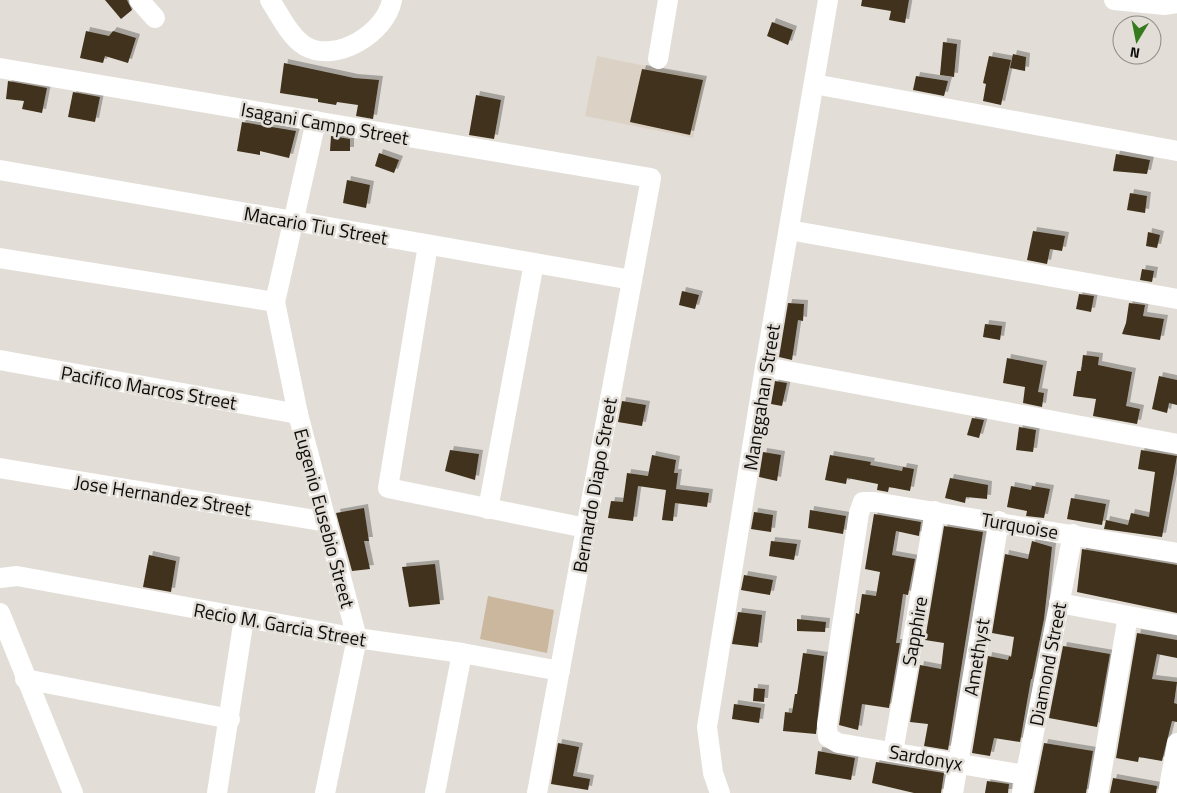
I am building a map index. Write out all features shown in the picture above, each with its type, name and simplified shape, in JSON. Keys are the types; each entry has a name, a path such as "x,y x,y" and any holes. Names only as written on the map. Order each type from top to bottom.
{"street":[{"path":"139,0 155,18"},
{"path":"270,0 302,44 317,52 333,52 356,42 377,28 390,12 392,0"},
{"path":"658,59 668,0"},
{"name":"Manggahan Street","path":"720,793 713,773 707,727 765,367 828,0"},
{"path":"1114,0 1165,4 1177,3"},
{"name":"Isagani Campo Street","path":"0,68 651,178"},
{"path":"814,84 1177,151"},
{"name":"Eugenio Eusebio Street","path":"316,121 275,302 298,414 357,638 325,793"},
{"name":"Macario Tiu Street","path":"0,170 632,280"},
{"name":"Bernardo Diapo Street","path":"537,793 651,178"},
{"path":"789,230 1177,299"},
{"path":"428,244 388,488 488,510 586,528"},
{"path":"0,258 275,302"},
{"path":"488,510 534,263"},
{"name":"Pacifico Marcos Street","path":"0,360 298,414"},
{"path":"765,367 1177,444"},
{"name":"Jose Hernandez Street","path":"0,468 327,522"},
{"name":"Turquoise","path":"828,737 826,725 858,513 864,502 935,511 1177,550"},
{"name":"Sapphire","path":"893,752 935,511"},
{"name":"Amethyst","path":"953,793 999,521"},
{"name":"Diamond Street","path":"1023,784 1073,534"},
{"name":"Recio M. Garcia Street","path":"0,578 17,576 357,638 462,653 560,671"},
{"path":"1059,603 1177,626"},
{"path":"0,613 25,679 73,793"},
{"path":"1098,793 1128,616"},
{"path":"217,793 230,719 244,618"},
{"path":"435,793 462,653"},
{"path":"25,679 230,719"},
{"name":"Sardonyx","path":"828,737 838,743 958,763 1023,784"},
{"path":"1168,793 1177,743"}],"shaded area":[{"path":"597,56 705,78 693,138 585,116"},
{"path":"488,596 554,610 547,653 480,639"}],"building":[{"path":"105,0 127,0 132,10 121,19"},
{"path":"862,0 909,0 905,23 889,20 891,11 861,6"},
{"path":"772,22 793,30 788,45 767,36"},
{"path":"86,31 109,36 113,31 136,38 128,63 105,56 103,63 80,58"},
{"path":"943,42 957,44 954,77 940,75"},
{"path":"1013,54 1026,57 1025,71 1010,68"},
{"path":"989,56 1011,60 1001,105 983,101 986,84 983,83"},
{"path":"284,63 354,78 379,80 373,119 356,116 358,105 337,102 336,105 318,102 318,99 280,93"},
{"path":"642,69 703,80 690,135 630,122"},
{"path":"916,76 948,81 944,96 913,90"},
{"path":"8,81 47,88 42,113 22,109 24,101 6,99"},
{"path":"73,92 100,97 95,122 68,117"},
{"path":"476,95 501,100 494,139 469,135"},
{"path":"242,122 296,131 289,158 260,151 260,155 237,151"},
{"path":"331,136 350,139 350,151 330,151"},
{"path":"379,153 399,160 394,173 375,166"},
{"path":"1116,154 1150,160 1147,174 1113,171"},
{"path":"347,180 370,185 366,208 343,203"},
{"path":"1130,193 1147,196 1145,213 1127,210"},
{"path":"1033,231 1065,236 1062,251 1050,249 1047,264 1027,260"},
{"path":"1148,232 1160,235 1157,248 1146,246"},
{"path":"1142,269 1154,271 1152,282 1140,280"},
{"path":"682,291 699,295 695,309 679,305"},
{"path":"1079,294 1094,296 1091,312 1076,309"},
{"path":"788,303 804,304 803,321 798,320 792,360 779,357"},
{"path":"1129,303 1145,305 1143,316 1164,319 1160,340 1122,334"},
{"path":"985,324 1002,326 1000,340 983,337"},
{"path":"1083,355 1099,357 1098,365 1132,372 1126,406 1140,409 1137,424 1093,416 1096,399 1073,396 1077,371 1081,371"},
{"path":"1007,358 1043,365 1038,392 1044,393 1042,407 1023,403 1025,387 1003,383"},
{"path":"1159,376 1177,380 1177,405 1169,403 1167,413 1152,409"},
{"path":"775,381 787,383 782,406 771,404"},
{"path":"622,401 646,405 642,426 618,422"},
{"path":"972,418 984,420 979,438 967,435"},
{"path":"1019,427 1036,430 1033,452 1016,450"},
{"path":"450,450 479,454 475,480 445,471"},
{"path":"1141,450 1177,456 1162,537 1104,529 1106,520 1128,525 1131,513 1149,517 1155,472 1138,469"},
{"path":"763,452 781,455 777,481 759,477"},
{"path":"652,455 676,460 674,473 678,473 676,489 709,493 707,507 675,503 673,521 662,520 666,490 638,486 633,521 608,518 611,501 623,502 627,473 648,476"},
{"path":"830,455 871,462 870,465 902,471 903,467 914,469 910,491 889,487 888,492 877,490 878,484 847,478 846,484 825,480"},
{"path":"950,478 988,485 987,499 966,497 965,503 945,498"},
{"path":"1011,486 1031,490 1032,486 1050,489 1044,518 1026,516 1027,511 1007,507"},
{"path":"1071,498 1106,504 1102,525 1067,519"},
{"path":"364,508 369,541 364,541 370,569 352,571 336,513"},
{"path":"810,510 846,516 843,534 808,528"},
{"path":"754,512 773,515 771,532 751,529"},
{"path":"874,514 921,522 919,536 896,531 892,555 915,559 908,595 903,594 896,643 900,643 889,708 862,704 858,730 839,725 856,613 859,614 862,594 876,596 880,572 865,569"},
{"path":"944,526 983,532 948,750 924,746 928,724 910,722 920,665 941,669 944,643 925,640"},
{"path":"771,541 797,544 794,560 769,556"},
{"path":"1032,541 1052,547 1044,619 1020,742 994,738 990,756 972,753 988,656 1008,660 1009,656 1011,657 1014,637 992,633 1005,554 1028,559"},
{"path":"1082,549 1177,565 1177,613 1077,592"},
{"path":"149,555 176,561 171,592 143,587"},
{"path":"435,564 440,604 409,607 402,567"},
{"path":"744,575 773,580 770,595 741,590"},
{"path":"738,612 762,615 758,647 732,644"},
{"path":"797,619 826,622 825,632 797,631"},
{"path":"1137,633 1177,640 1177,658 1157,654 1152,679 1177,682 1174,703 1177,704 1177,722 1172,721 1162,761 1139,757 1138,762 1116,758"},
{"path":"1063,646 1110,654 1097,727 1049,718"},
{"path":"803,653 824,656 816,734 783,731 785,712 792,713 795,694 797,694"},
{"path":"754,688 765,689 764,702 753,701"},
{"path":"734,704 761,708 759,723 732,719"},
{"path":"558,743 579,747 573,776 590,779 588,790 551,784"},
{"path":"1044,743 1093,751 1086,793 1034,793"},
{"path":"818,751 855,758 851,780 815,774"},
{"path":"876,762 944,773 941,793 914,793 872,783"},
{"path":"1113,778 1157,786 1156,793 1110,793"},
{"path":"987,781 1009,784 1008,793 985,793"}]}
